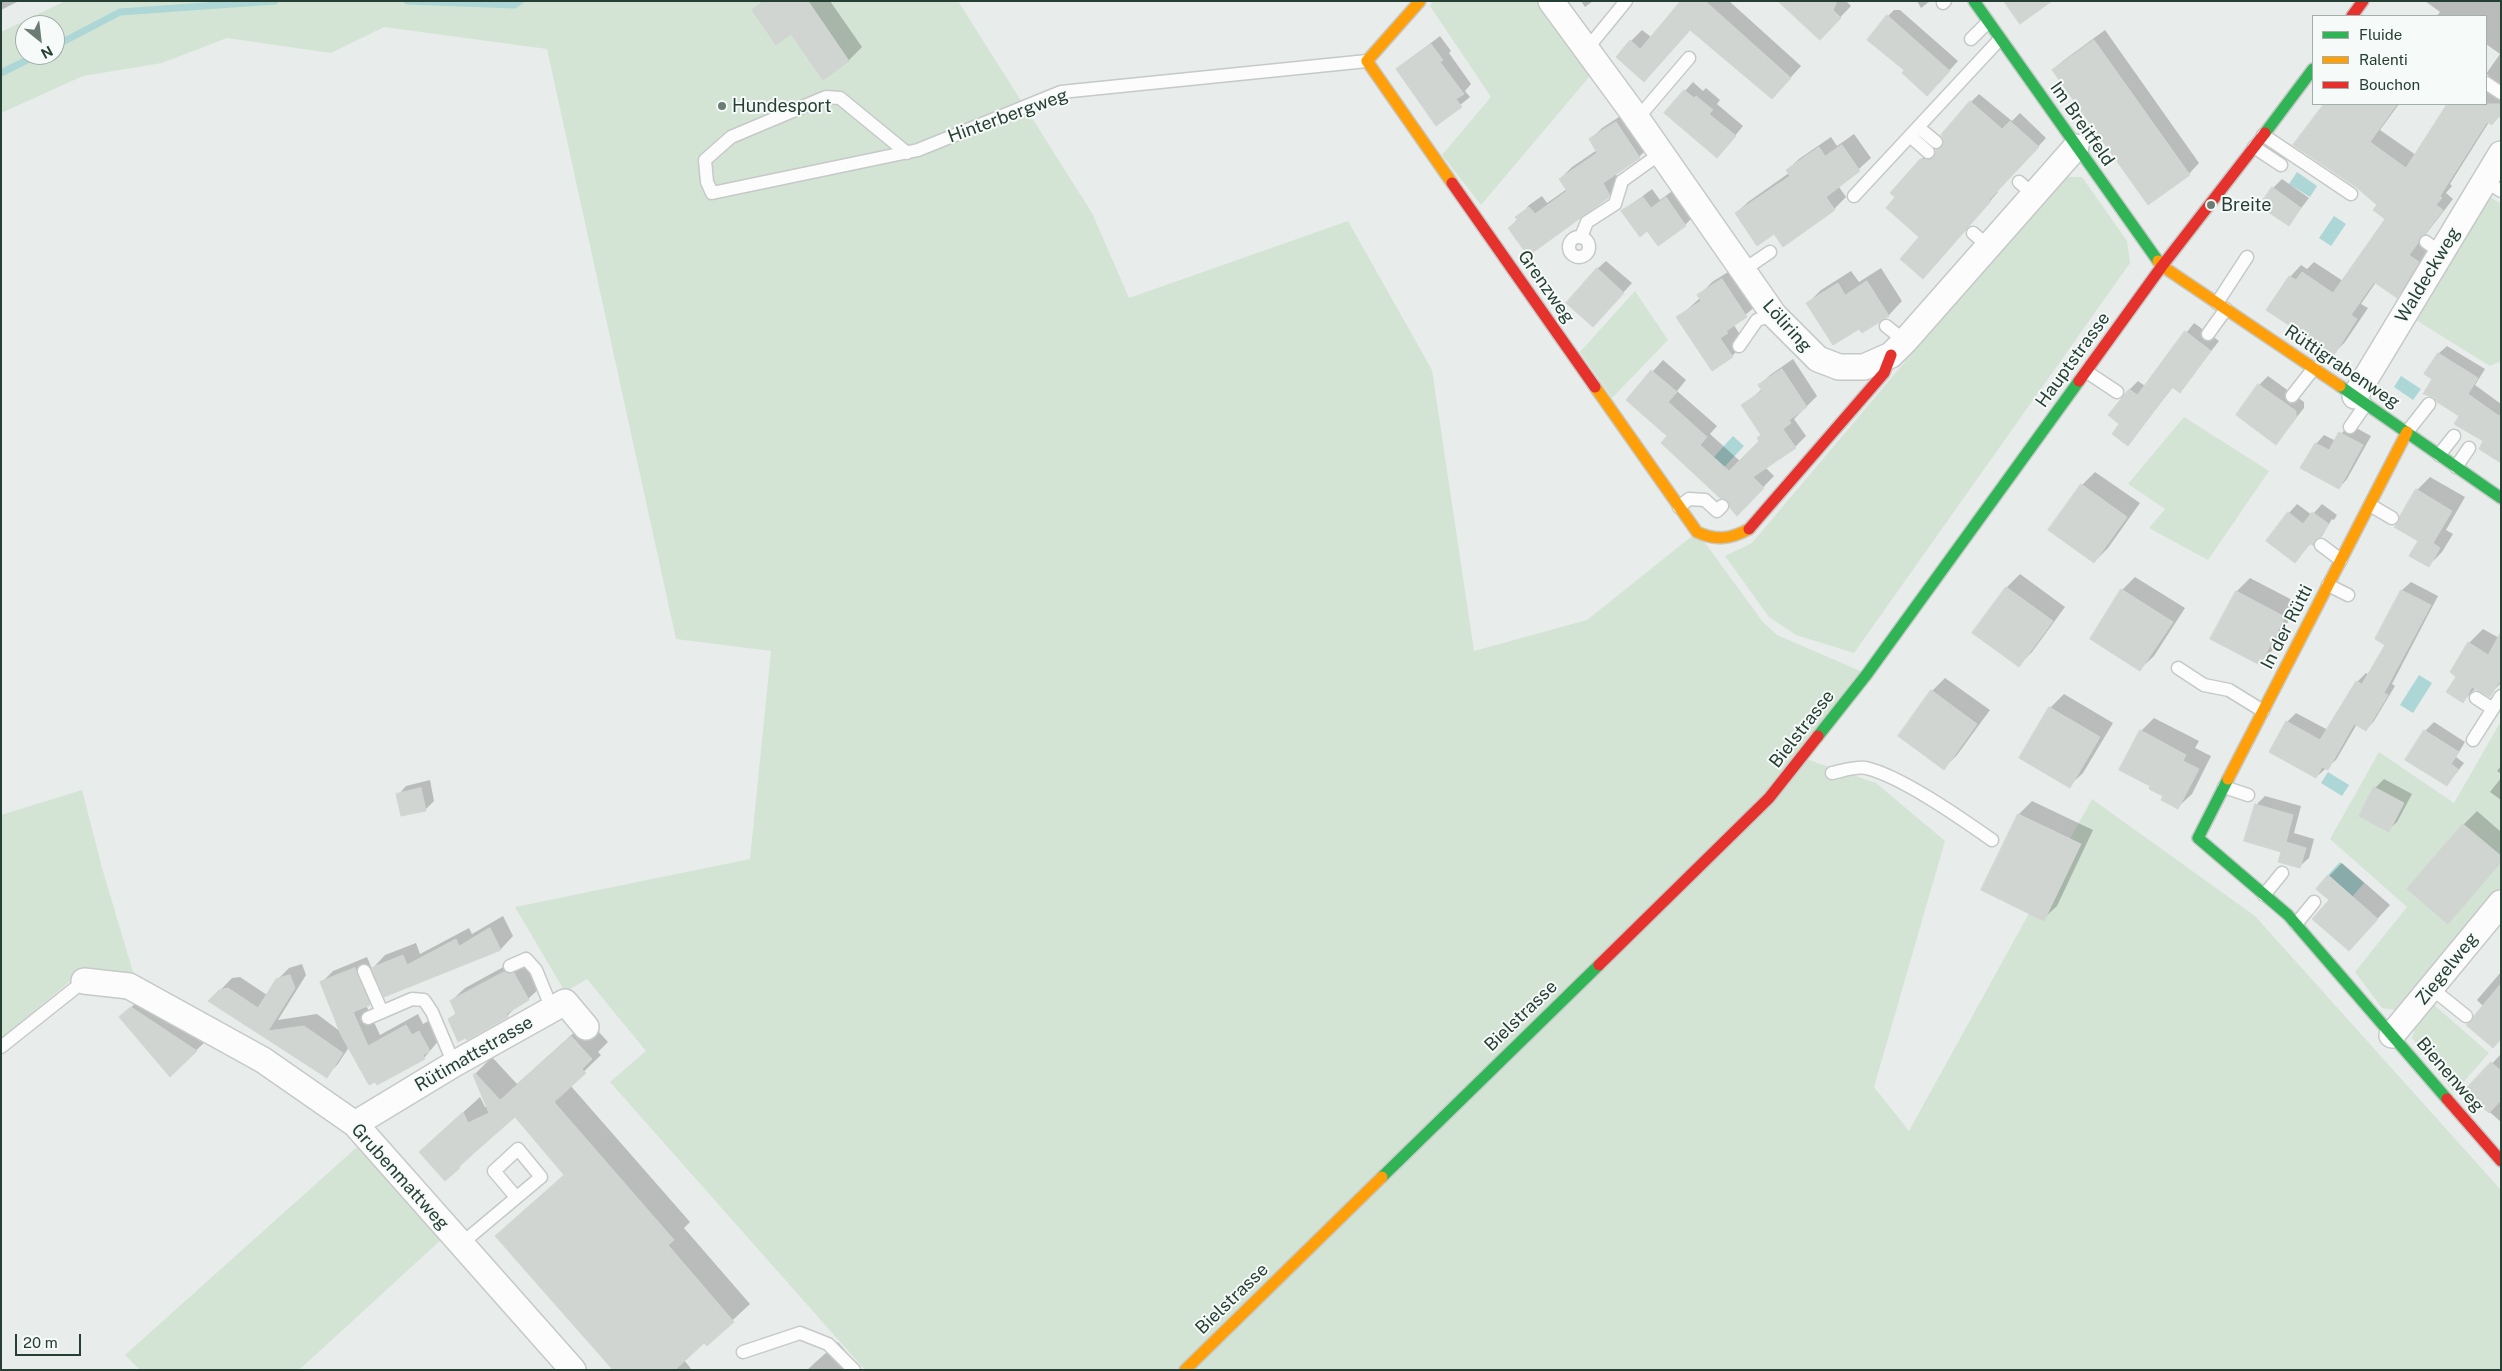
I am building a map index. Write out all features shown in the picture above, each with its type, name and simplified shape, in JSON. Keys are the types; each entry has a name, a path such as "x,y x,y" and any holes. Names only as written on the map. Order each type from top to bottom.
{"street":[{"path":"1367,61 1420,1"},
{"name":"Löliring","path":"1551,1 1638,119 1774,315 1818,359 1839,367 1864,367 1894,341 1980,239 2026,188 2076,147"},
{"name":"Im Breitfeld","path":"1974,1 2162,266"},
{"path":"2353,15 2363,1"},
{"name":"Grenzweg","path":"1367,61 1666,489 1697,532 1708,538 1723,540 1736,538 1750,528 1884,373 1894,341"},
{"name":"Hauptstrasse","path":"1867,674 2162,266 2312,70"},
{"name":"Waldeckweg","path":"2361,400 2434,247 2493,186 2501,154"},
{"name":"Rüttigrabenweg","path":"2162,266 2361,400 2501,498"},
{"name":"In der Rütti","path":"2198,838 2224,787 2256,734 2263,711 2289,671 2328,585 2407,432"},
{"name":"Bielstrasse","path":"1185,1370 1769,798 1867,674"},
{"name":"Bienenweg","path":"2198,838 2296,924 2501,1161"},
{"name":"Ziegelweg","path":"2392,1035 2501,903"},
{"name":"Grubenmattweg","path":"84,981 129,986 248,1043 308,1082 355,1124 573,1370"},
{"name":"Rütimattstrasse","path":"355,1124 454,1064 565,1002 586,1027"}],"lane":[{"path":"1586,50 1626,1"},
{"path":"1971,39 1988,22"},
{"path":"1854,196 2000,39"},
{"path":"1638,119 1689,58"},
{"name":"Hinterbergweg","path":"907,153 840,98 826,97 731,137 705,160 707,182 712,193 907,153 918,150 1061,92 1367,61"},
{"path":"2487,83 2501,93"},
{"path":"1914,132 1932,147"},
{"path":"2263,135 2351,194"},
{"path":"2254,147 2281,166"},
{"path":"1581,236 1588,222 1615,204 1622,181 1661,153"},
{"path":"1742,271 1770,252"},
{"path":"2208,334 2247,256"},
{"path":"1739,346 1756,320 1774,315"},
{"path":"2292,396 2314,368"},
{"path":"2086,372 2117,392"},
{"path":"2350,427 2361,400"},
{"path":"2407,432 2429,404"},
{"path":"1634,442 1644,428"},
{"path":"2439,455 2454,436"},
{"path":"2456,467 2470,448"},
{"path":"1666,489 1677,477"},
{"path":"1679,507 1689,499 1705,500 1717,511 1722,506"},
{"path":"2370,505 2392,518"},
{"path":"2321,546 2341,560"},
{"path":"2328,585 2348,595"},
{"path":"2178,668 2204,685 2229,690 2263,711"},
{"path":"2473,740 2501,696"},
{"path":"2476,698 2493,709"},
{"path":"1832,773 1864,768 1886,775 1964,821 1992,840"},
{"path":"2224,787 2248,796"},
{"path":"2264,895 2282,873"},
{"path":"2296,924 2314,902"},
{"path":"510,966 526,959 536,970 552,1009"},
{"path":"364,970 382,1012"},
{"path":"1,1047 84,981"},
{"path":"2431,988 2466,1016"},
{"path":"368,1018 412,999 424,1000 432,1012 454,1064"},
{"path":"462,1244 516,1197"},
{"path":"743,1352 800,1333 828,1344 854,1370"}],"green space":[{"path":"65,1 958,1 1092,213 1129,298 1348,221 1432,370 1474,651 1587,620 1697,532 1763,622 1777,635 1867,674 1803,758 1876,783 1945,841 1874,1087 1909,1131 2092,799 2255,916 2501,1190 2501,1370 865,1370 610,1082 646,1051 587,979 565,992 515,907 750,859 771,651 676,639 547,49 384,27 331,53 227,38 162,63 83,76 1,113 1,32 15,25 15,65 65,65 65,15 36,15"},
{"path":"1433,1 1537,1 1590,76 1481,205 1442,155 1491,97 1430,6"},
{"path":"2061,177 2082,177 2127,241 2130,263 1854,653 1796,635 1769,617 1725,556 1752,543"},
{"path":"2489,196 2501,204 2501,361 2490,366 2416,320"},
{"path":"1635,291 1668,340 1612,398 1580,352"},
{"path":"2184,417 2269,471 2208,560 2149,528 2165,509 2128,484"},
{"path":"2501,721 2501,887 2409,1001 2395,1010 2382,1008 2355,972 2407,907 2330,839 2379,752 2454,803"},
{"path":"82,790 102,868 136,982 85,969 1,1038 1,815"},
{"path":"2432,1003 2489,1053 2454,1093 2412,1038 2416,1026"},
{"path":"357,1147 443,1238 299,1370 140,1370 125,1355"}],"water":[{"path":"2297,172 2317,186 2310,197 2289,184"},
{"path":"2334,216 2346,224 2331,246 2319,238"},
{"path":"2401,376 2421,389 2413,400 2394,387"},
{"path":"1733,436 1744,446 1714,478 1703,469"},
{"path":"2419,675 2432,683 2413,713 2400,705"},
{"path":"2328,772 2349,785 2342,796 2321,783"},
{"path":"2340,862 2364,883 2352,897 2328,875"}],"building":[{"path":"765,1 808,1 849,61 823,80 791,34 776,45 752,10"},
{"path":"1681,1 1705,1 1791,78 1772,99 1690,30 1644,82 1616,57 1630,40 1640,49"},
{"path":"1778,1 1837,1 1833,10 1841,18 1820,40"},
{"path":"2004,1 2052,1 2020,24"},
{"path":"1887,15 1950,71 1927,96 1902,73 1904,70 1867,40"},
{"path":"2094,40 2190,175 2148,205 2052,70"},
{"path":"1431,44 1443,60 1440,62 1464,94 1456,99 1462,107 1436,126 1396,69"},
{"path":"1684,90 1694,98 1696,96 1713,110 1709,114 1736,136 1717,158 1664,113"},
{"path":"1970,101 2002,129 2010,121 2039,147 1989,200 1991,201 1923,279 1900,259 1919,237 1886,208 1895,197 1890,193 1920,159 1931,160 1936,150 1942,147 1944,140 1941,135"},
{"path":"2501,104 2501,113 2492,125 2487,122 2440,196 2442,198 2436,205 2443,210 2425,234 2420,237 2409,255 2419,262 2397,298 2374,282 2351,315 2357,319 2334,355 2266,310 2289,276 2296,280 2302,272 2333,293 2385,219 2373,210 2377,205 2356,187 2293,145 2323,105 2396,105 2370,142 2406,168 2446,105"},
{"path":"1616,122 1640,158 1603,183 1609,194 1608,198 1528,256 1508,228 1518,220 1515,217 1529,207 1535,214 1567,191 1559,179 1597,153 1589,139"},
{"path":"1842,145 1860,171 1826,197 1835,210 1783,247 1774,234 1757,246 1735,213 1790,176 1786,170 1819,147 1825,156"},
{"path":"2272,187 2301,208 2289,226 2259,206"},
{"path":"1643,197 1651,208 1666,197 1686,226 1658,246 1647,231 1640,237 1621,211"},
{"path":"1597,268 1624,293 1593,327 1566,303"},
{"path":"1722,279 1747,317 1726,331 1728,333 1720,338 1733,357 1712,371 1676,317 1701,301 1697,295"},
{"path":"1867,281 1889,316 1862,333 1859,329 1833,345 1806,303 1838,283 1845,295"},
{"path":"2185,331 2211,351 2180,393 2172,387 2128,446 2112,434 2119,424 2108,415 2129,389 2137,395"},
{"path":"2438,353 2478,378 2468,394 2499,416 2501,413 2501,463 2479,449 2483,441 2454,424 2459,416 2437,402 2434,397 2423,394 2432,379 2424,374"},
{"path":"1782,369 1807,407 1789,420 1791,423 1783,429 1796,448 1753,477 1764,488 1737,516 1730,508 1727,500 1720,498 1661,443 1667,436 1626,400 1651,370 1677,392 1668,402 1707,437 1700,445 1729,471 1759,441 1757,438 1761,435 1741,405 1762,391 1758,385"},
{"path":"2258,384 2296,411 2296,418 2276,445 2236,415"},
{"path":"2339,432 2363,445 2339,489 2300,468 2315,443 2329,450"},
{"path":"2081,484 2127,517 2094,563 2048,530"},
{"path":"2416,489 2452,511 2433,543 2440,548 2429,567 2409,556 2418,541 2394,527 2399,522 2400,516"},
{"path":"2288,512 2303,524 2312,512 2329,524 2320,537 2315,540 2313,546 2310,543 2295,563 2266,541"},
{"path":"2006,587 2053,621 2019,667 1972,633"},
{"path":"2121,589 2173,622 2140,671 2090,639"},
{"path":"2401,590 2431,605 2384,693 2388,695 2366,731 2354,724 2328,770 2322,767 2316,778 2269,752 2286,721 2320,740 2356,681 2362,684 2385,645 2375,639"},
{"path":"2236,591 2285,617 2260,665 2210,639"},
{"path":"2501,632 2501,679 2490,697 2472,687 2463,703 2446,692 2456,677 2450,672 2468,642 2488,655"},
{"path":"1931,690 1977,724 1944,770 1898,736"},
{"path":"2049,707 2100,737 2070,788 2019,758"},
{"path":"2140,730 2186,755 2183,761 2199,769 2178,809 2161,800 2163,796 2149,789 2150,786 2119,770"},
{"path":"2424,730 2459,752 2451,764 2458,769 2447,786 2405,760"},
{"path":"2374,787 2404,803 2389,832 2359,816"},
{"path":"421,788 426,811 401,816 396,794"},
{"path":"2255,804 2293,815 2286,842 2306,848 2300,868 2278,862 2281,852 2244,841"},
{"path":"2018,814 2081,844 2044,921 1981,890"},
{"path":"2463,824 2501,856 2501,862 2448,924 2407,889"},
{"path":"2328,875 2378,919 2349,951 2312,919 2329,900 2316,889"},
{"path":"490,928 501,950 384,997 371,968 403,955 407,965 456,939 459,946"},
{"path":"355,968 370,1005 353,1012 368,1046 406,1025 412,1035 419,1031 430,1051 423,1055 425,1059 377,1085 375,1082 369,1085 341,1035 320,982"},
{"path":"504,972 514,973 529,1000 506,1014 508,1017 467,1040 465,1038 458,1042 448,1019 456,1014 450,1001"},
{"path":"290,975 295,988 268,1031 304,1026 343,1053 327,1078 208,1001 219,990 228,988 258,1008 276,979"},
{"path":"2501,984 2501,1039 2493,1048 2466,1025 2472,1021 2474,1016"},
{"path":"131,1007 197,1051 170,1077 119,1017"},
{"path":"571,1036 592,1059 582,1069 586,1073 554,1102 674,1240 668,1245 734,1322 707,1346 704,1343 675,1370 613,1370 495,1236 564,1175 515,1117 458,1167 460,1168 445,1181 419,1152 463,1112 468,1123 489,1113 473,1075 475,1073 500,1100"},
{"path":"2491,1062 2501,1071 2501,1100 2489,1113 2464,1091"}],"waterway":[{"path":"65,41 120,12 275,1"},
{"path":"407,1 514,5 520,1"},
{"path":"1,73 17,65"}],"traffic: fast":[{"path":"1974,1 2158,261"},
{"path":"2265,133 2312,70"},
{"path":"1818,736 1867,674 2079,381"},
{"path":"2340,386 2501,498"},
{"path":"2228,779 2198,838 2288,915 2447,1099"},
{"path":"1382,1177 1599,965"}],"traffic: slow":[{"path":"1420,1 1367,61 1452,183"},
{"path":"2158,261 2162,266 2340,386"},
{"path":"1595,387 1697,532 1711,537 1723,538 1749,529"},
{"path":"2228,779 2407,432"},
{"path":"1185,1370 1382,1177"}],"traffic: jam":[{"path":"2353,15 2363,1"},
{"path":"2079,381 2162,266 2265,133"},
{"path":"1452,183 1595,387"},
{"path":"1749,529 1884,373 1891,355"},
{"path":"1599,965 1769,798 1818,736"},
{"path":"2447,1099 2501,1161"}],"place":[{"name":"Hundesport","path":"722,106"},
{"name":"Breite","path":"2211,205"}]}
